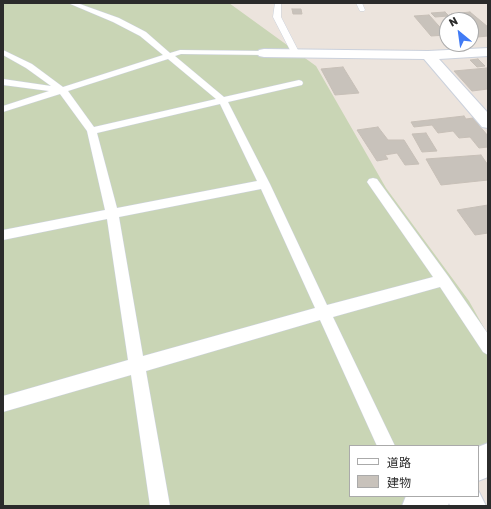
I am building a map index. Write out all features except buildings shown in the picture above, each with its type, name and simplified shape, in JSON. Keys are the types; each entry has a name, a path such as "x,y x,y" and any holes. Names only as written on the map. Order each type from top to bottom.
{"street":[{"path":"264,53 295,52 428,55 488,52"},
{"path":"428,55 488,123"},
{"path":"479,465 488,458"},
{"path":"418,506 434,497"},
{"path":"463,497 470,506"}],"lane":[{"path":"71,3 116,20 143,34 167,56 222,100 325,312 386,445"},
{"path":"278,3 277,17 295,52"},
{"path":"3,52 29,66 63,91 92,132 112,213 160,506"},
{"path":"3,109 63,91 180,52 264,53"},
{"path":"3,82 63,91"},
{"path":"92,132 299,83"},
{"path":"373,182 443,280 488,347"},
{"path":"3,235 264,184"},
{"path":"3,404 325,312 443,280"},
{"path":"410,497 414,506"}],"green space":[{"path":"3,3 229,3 316,66 386,188 469,301 488,335 488,449 479,455 479,445 349,445 349,497 416,497 402,506 3,506"}]}
